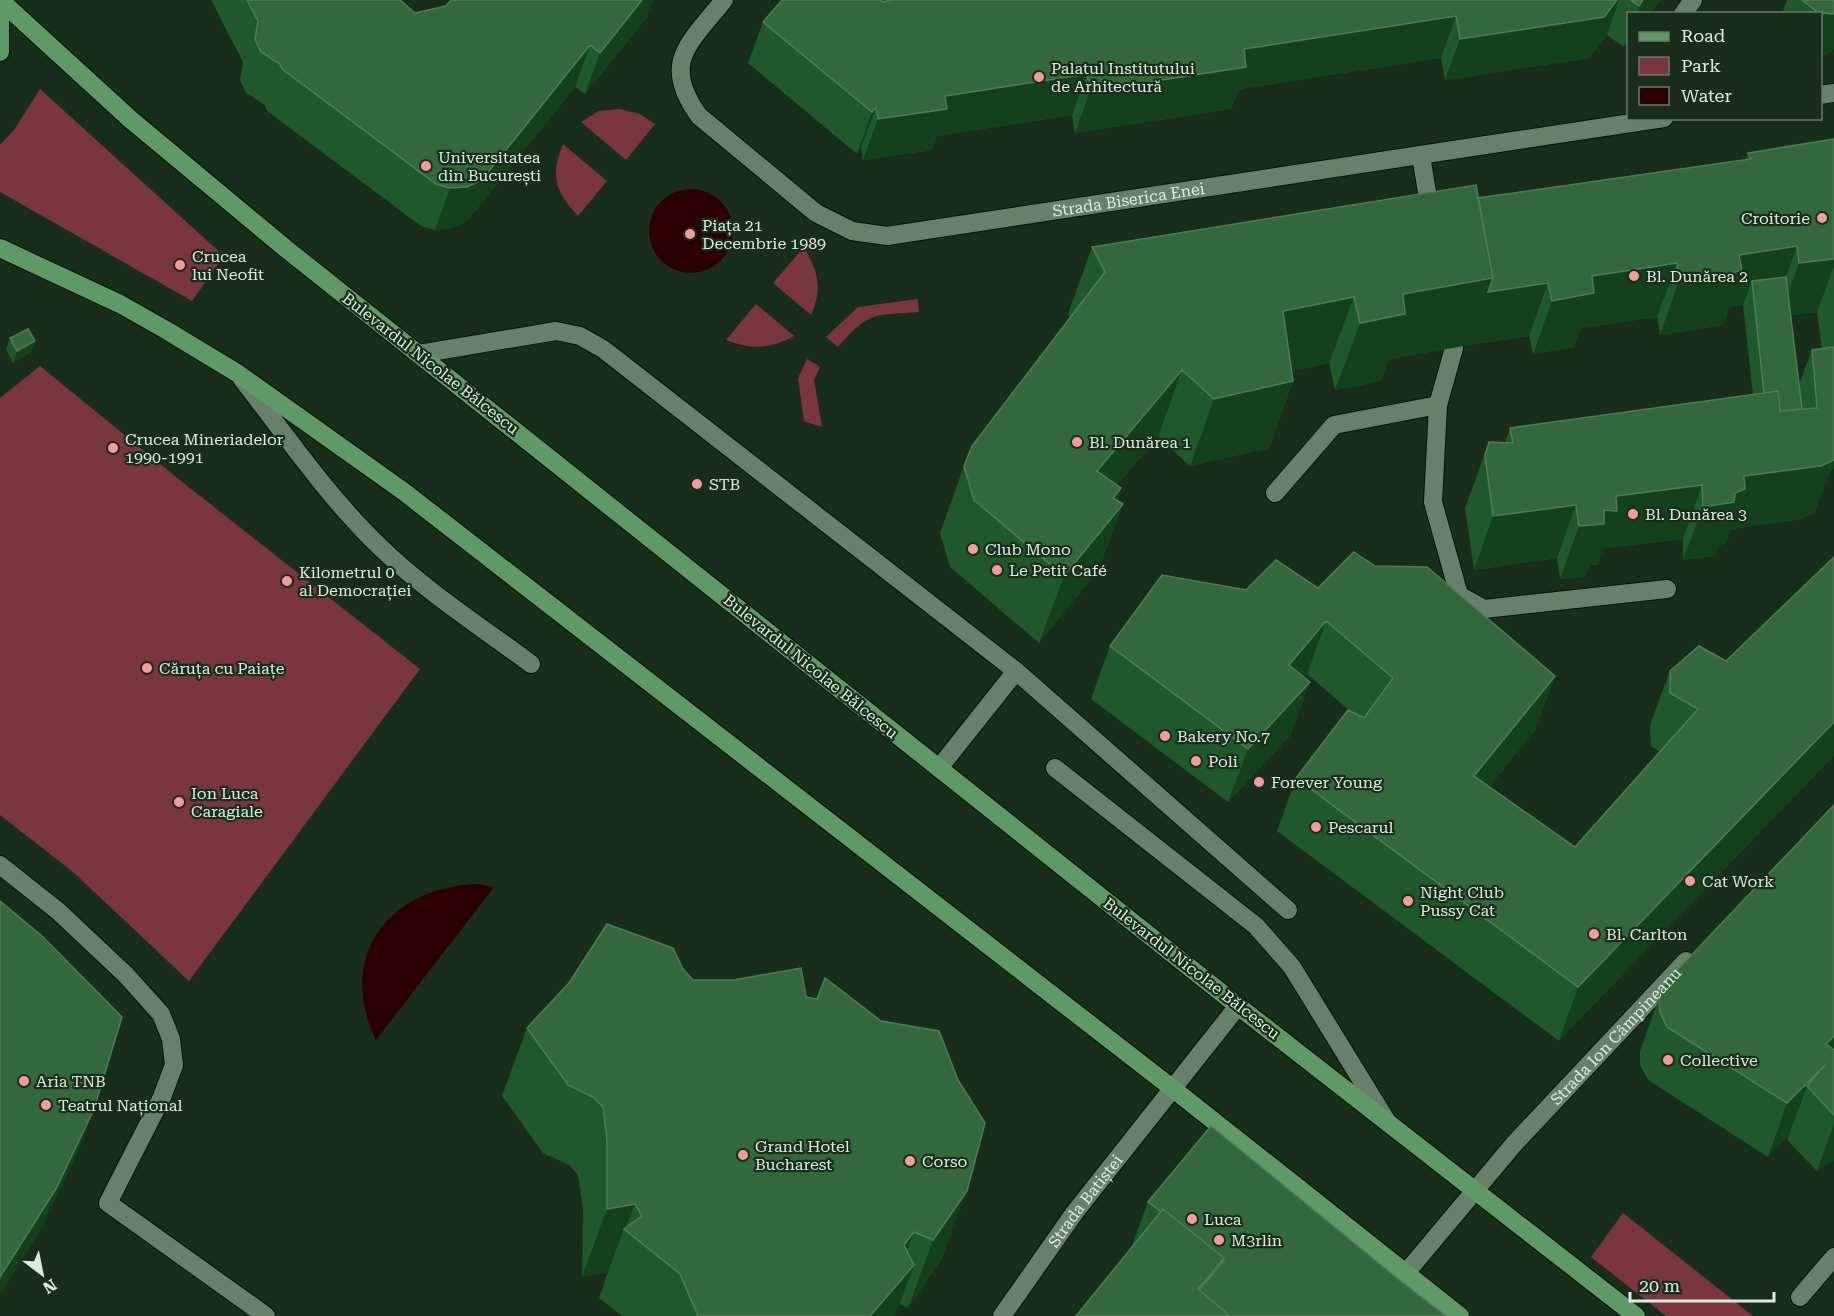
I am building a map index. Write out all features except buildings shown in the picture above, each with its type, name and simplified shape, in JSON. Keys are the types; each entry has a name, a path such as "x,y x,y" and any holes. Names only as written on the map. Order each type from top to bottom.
{"main road":[{"path":"0,3 0,52"},
{"name":"Bulevardul Nicolae Bălcescu","path":"0,3 140,127 285,248 1239,1006 1636,1316"},
{"path":"0,248 120,304 237,372 403,491 1172,1088 1460,1316"}],"street":[{"name":"Strada Biserica Enei","path":"724,0 683,51 680,68 682,88 699,116 816,213 852,231 887,236 1651,120"},
{"path":"1421,156 1434,233"},
{"path":"419,354 556,331 580,336 603,349 1016,671 1288,910"},
{"path":"1454,348 1438,405 1433,502 1459,595 1484,609 1667,589"},
{"path":"237,372 333,495 377,544 422,583 531,664"},
{"path":"1275,493 1334,425 1438,405"},
{"path":"939,768 1016,671"},
{"path":"1055,768 1256,926 1274,944 1292,967 1388,1122"},
{"path":"0,865 58,911 126,975 161,1014 171,1039 174,1065 162,1097 108,1203 266,1316"},
{"name":"Strada Ion Câmpineanu","path":"1406,1274 1474,1190 1550,1104 1702,944"},
{"name":"Strada Batiștei","path":"1002,1316 1075,1212 1239,1006"},
{"path":"1800,1298 1834,1257"}],"green space":[{"path":"40,89 224,256 192,301 0,192 0,145 14,130"},
{"path":"620,109 640,114 655,124 626,160 581,122 599,111"},
{"path":"563,144 607,181 578,216 564,199 557,183 557,165"},
{"path":"804,247 816,272 818,288 811,315 773,283"},
{"path":"918,299 919,312 873,317 858,326 838,347 826,337 858,307"},
{"path":"756,304 794,336 777,344 761,347 726,340"},
{"path":"807,359 820,367 814,380 822,427 804,421 798,378"},
{"path":"40,366 181,481 420,669 189,981 73,872 0,815 0,398"},
{"path":"1623,1213 1753,1316 1666,1316 1591,1257"}],"water":[{"path":"691,189 707,192 721,201 730,215 733,231 730,247 721,261 707,270 691,273 675,270 661,261 652,247 649,231 652,215 661,201 675,192"},
{"path":"476,884 494,887 376,1040 365,1010 362,981 367,955 378,932 395,913 418,898 445,888"}],"place":[{"name":"Palatul Institutului de Arhitectură","path":"1039,77"},
{"name":"Universitatea din București","path":"426,166"},
{"name":"Croitorie","path":"1822,218"},
{"name":"Piața 21 Decembrie 1989","path":"690,234"},
{"name":"Crucea lui Neofit","path":"180,265"},
{"name":"Bl. Dunărea 2","path":"1634,276"},
{"name":"Bl. Dunărea 1","path":"1077,442"},
{"name":"Crucea Mineriadelor 1990-1991","path":"113,448"},
{"name":"STB","path":"697,484"},
{"name":"Bl. Dunărea 3","path":"1633,514"},
{"name":"Club Mono","path":"973,549"},
{"name":"Le Petit Café","path":"997,570"},
{"name":"Kilometrul 0 al Democrației","path":"287,581"},
{"name":"Căruța cu Paiațe","path":"147,668"},
{"name":"Bakery No.7","path":"1165,736"},
{"name":"Poli","path":"1196,761"},
{"name":"Forever Young","path":"1259,782"},
{"name":"Ion Luca Caragiale","path":"179,802"},
{"name":"Pescarul","path":"1316,827"},
{"name":"Cat Work","path":"1690,881"},
{"name":"Night Club Pussy Cat","path":"1408,901"},
{"name":"Bl. Carlton","path":"1594,934"},
{"name":"Collective","path":"1668,1060"},
{"name":"Aria TNB","path":"24,1081"},
{"name":"Teatrul Național","path":"46,1105"},
{"name":"Grand Hotel Bucharest","path":"743,1155"},
{"name":"Corso","path":"910,1161"},
{"name":"Luca","path":"1192,1219"},
{"name":"M3rlin","path":"1219,1240"}]}
